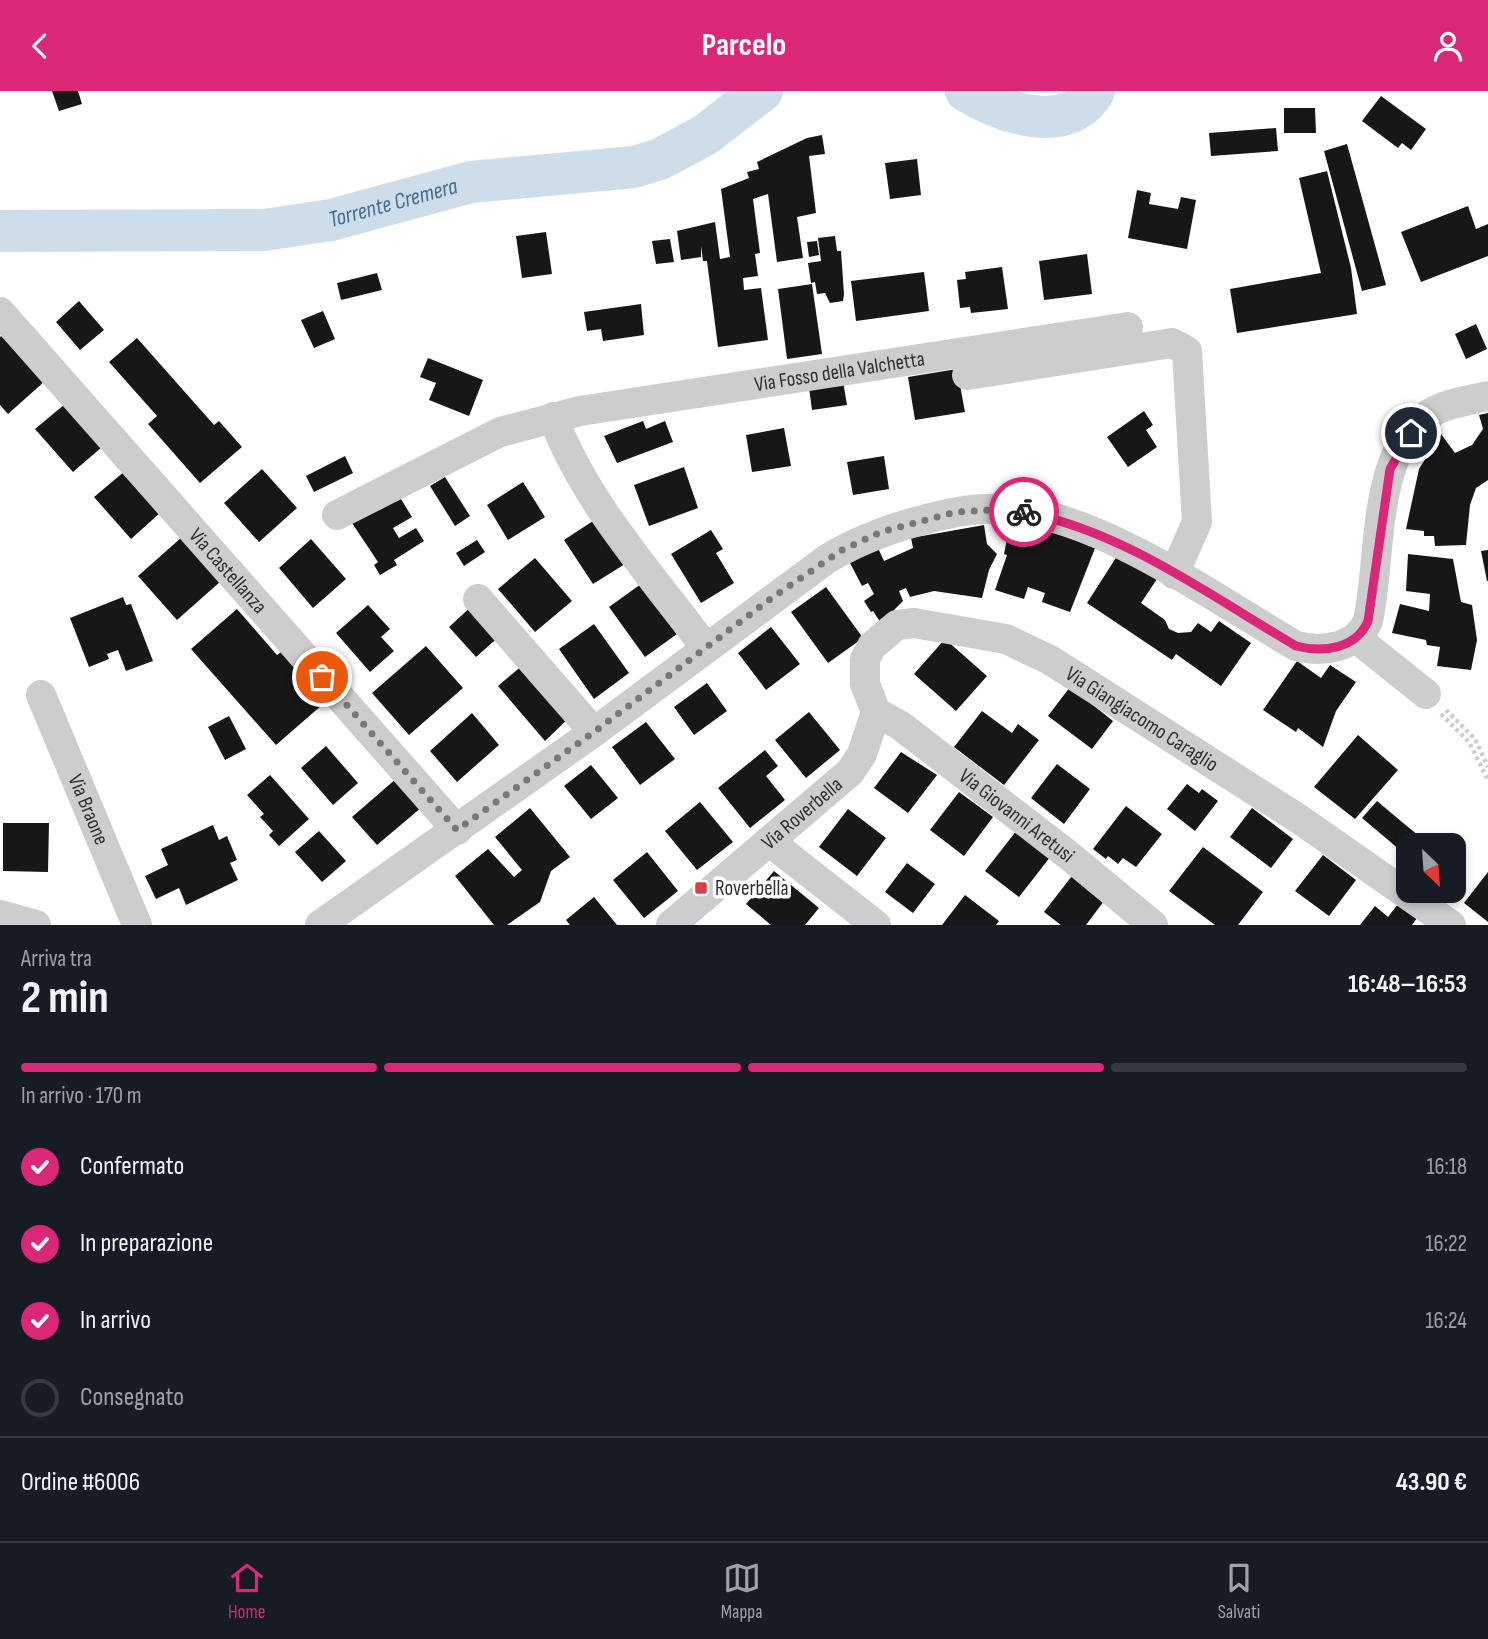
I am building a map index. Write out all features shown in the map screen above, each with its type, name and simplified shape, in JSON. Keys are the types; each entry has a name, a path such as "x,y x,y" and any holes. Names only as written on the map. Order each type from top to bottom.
{"street":[{"name":"Via Castellanza","path":"0,312 457,830"},
{"name":"Via Fosso della Valchetta","path":"337,515 500,432 552,417 1128,327"},
{"path":"967,375 1172,342 1187,351 1197,522 1174,574"},
{"path":"320,925 594,732 773,597 857,541 956,512 1006,509 1058,520 1107,538 1296,646 1322,649 1356,638 1368,621 1385,492 1390,469 1401,447 1422,421 1435,410 1488,395"},
{"path":"552,417 566,454 583,484 705,647"},
{"path":"478,599 594,732"},
{"name":"Via Giangiacomo Caraglio","path":"876,712 865,684 865,659 872,646 897,625 914,623 1006,639 1050,660 1299,819 1451,925"},
{"path":"1356,638 1426,694"},
{"name":"Via Braone","path":"41,695 136,925"},
{"name":"Via Roverbella","path":"671,925 850,772 862,754 876,712"},
{"name":"Via Giovanni Aretusi","path":"876,712 901,726 1153,925"},
{"path":"769,842 876,925"},
{"path":"0,915 36,925"}],"path":[{"path":"1426,694 1465,727 1488,767"},
{"path":"1426,694 1431,705 1461,730 1488,780"}],"building":[{"path":"52,91 78,91 82,104 59,111"},
{"path":"1381,96 1426,129 1411,150 1402,143 1398,148 1362,121"},
{"path":"1284,108 1315,108 1316,133 1284,133"},
{"path":"1276,128 1278,151 1211,156 1209,133"},
{"path":"822,135 825,154 809,156 816,213 797,217 803,258 777,262 768,194 753,199 760,253 755,254 758,276 743,278 744,290 761,288 768,340 718,347 707,261 703,261 701,246 701,257 681,260 677,231 715,222 720,259 730,257 721,189 749,178 747,172 759,169 757,162 807,138"},
{"path":"1347,144 1386,285 1362,291 1324,151"},
{"path":"917,159 921,195 890,199 885,163"},
{"path":"1327,171 1351,268 1357,314 1237,333 1230,289 1321,273 1299,178"},
{"path":"1137,190 1151,193 1149,204 1178,209 1181,197 1196,200 1187,249 1128,238"},
{"path":"1468,206 1476,229 1488,224 1488,256 1421,282 1401,232"},
{"path":"546,232 552,274 522,278 516,236"},
{"path":"835,236 837,251 841,251 844,294 843,301 830,303 825,293 817,294 815,282 811,283 808,263 821,261 818,238"},
{"path":"670,239 674,262 656,264 652,241"},
{"path":"817,241 819,255 809,257 807,242"},
{"path":"1087,254 1092,294 1044,300 1039,261"},
{"path":"1002,267 1008,309 971,313 970,307 960,308 957,280 966,279 965,272"},
{"path":"924,272 929,311 856,321 851,281"},
{"path":"377,273 382,290 341,300 337,283"},
{"path":"812,284 822,354 787,359 778,289"},
{"path":"79,301 104,330 80,350 56,322"},
{"path":"641,304 644,335 603,341 601,329 587,331 584,312"},
{"path":"323,311 335,339 314,348 301,320"},
{"path":"1476,324 1487,349 1466,359 1455,334"},
{"path":"4,334 45,381 8,414 0,405 0,337"},
{"path":"137,338 214,425 219,421 242,447 200,483 148,424 157,416 109,362"},
{"path":"428,358 483,380 469,416 429,400 436,383 420,377"},
{"path":"957,369 965,412 915,420 908,377"},
{"path":"842,375 847,405 812,410 808,380"},
{"path":"65,404 102,447 73,472 35,429"},
{"path":"1144,411 1153,425 1146,430 1157,447 1128,467 1107,437"},
{"path":"1488,413 1488,480 1476,488 1470,505 1466,545 1435,546 1434,536 1424,536 1424,531 1406,529 1419,469 1441,434 1455,453 1472,445 1483,429 1479,415"},
{"path":"643,421 646,429 665,421 673,442 617,463 604,436"},
{"path":"784,428 791,466 752,472 746,435"},
{"path":"345,456 353,473 314,492 306,476"},
{"path":"884,456 889,489 853,495 847,462"},
{"path":"684,467 698,508 649,526 634,485"},
{"path":"262,469 297,508 259,542 224,503"},
{"path":"125,471 161,512 131,539 94,497"},
{"path":"445,477 470,516 455,526 430,486"},
{"path":"523,482 545,517 508,540 487,505"},
{"path":"396,491 412,517 393,528 399,538 416,528 424,541 394,560 397,565 380,575 374,565 378,562 350,520"},
{"path":"596,519 625,564 593,584 564,540"},
{"path":"1011,520 1097,543 1070,612 1042,602 1045,593 1028,587 1024,599 995,590 1007,555 1004,554"},
{"path":"984,525 987,544 997,554 989,570 982,598 934,591 910,597 906,588 899,591 903,601 881,623 873,611 871,612 864,601 874,594 868,583 862,586 850,563 878,548 884,561 913,548 911,538"},
{"path":"711,530 723,549 716,553 734,583 701,603 671,554"},
{"path":"182,537 221,581 177,620 138,576"},
{"path":"311,539 346,579 313,608 279,568"},
{"path":"477,540 485,552 464,566 456,553"},
{"path":"1488,550 1488,581 1487,581 1481,551"},
{"path":"1119,553 1157,579 1141,603 1165,620 1169,629 1178,633 1191,632 1198,623 1211,632 1219,621 1251,643 1221,686 1176,654 1172,660 1087,603"},
{"path":"1408,554 1453,559 1461,602 1472,605 1477,640 1471,670 1437,666 1440,647 1427,645 1426,640 1392,633 1400,604 1429,611 1430,594 1406,591"},
{"path":"535,558 572,601 535,632 498,589"},
{"path":"641,584 677,634 645,657 609,607"},
{"path":"826,587 863,638 828,663 791,612"},
{"path":"123,597 126,605 131,604 153,661 126,671 118,650 107,654 109,659 89,667 70,618"},
{"path":"474,604 502,634 476,657 449,627"},
{"path":"368,605 390,629 381,637 394,651 370,672 336,633"},
{"path":"237,609 277,655 281,652 311,687 308,690 322,705 276,745 191,649"},
{"path":"594,624 629,673 594,699 559,649"},
{"path":"771,627 800,664 766,690 738,653"},
{"path":"945,639 987,676 956,711 914,674"},
{"path":"426,646 463,688 409,735 372,693"},
{"path":"1297,661 1321,678 1330,665 1356,682 1336,711 1323,747 1298,728 1296,732 1263,710"},
{"path":"524,664 572,715 545,741 498,686"},
{"path":"707,683 727,711 694,735 674,707"},
{"path":"1070,687 1113,721 1092,749 1048,716"},
{"path":"982,711 1012,733 1018,724 1039,740 1004,785 954,747"},
{"path":"809,712 840,750 806,778 775,740"},
{"path":"472,713 499,745 457,782 430,751"},
{"path":"229,716 246,749 225,760 208,727"},
{"path":"646,722 675,759 640,785 612,747"},
{"path":"1358,735 1398,770 1355,819 1314,787"},
{"path":"326,746 358,783 333,805 301,768"},
{"path":"765,750 778,766 766,776 785,800 750,828 718,788"},
{"path":"901,752 937,775 908,813 874,788"},
{"path":"1057,764 1090,789 1064,824 1031,798"},
{"path":"591,765 618,798 591,819 564,786"},
{"path":"270,775 309,819 279,846 269,835 273,831 260,817 264,814 247,795"},
{"path":"397,778 422,807 377,845 352,817"},
{"path":"1187,784 1199,793 1202,789 1218,801 1195,831 1167,809"},
{"path":"959,792 993,817 964,856 930,830"},
{"path":"1377,801 1416,833 1396,833 1396,847 1362,818"},
{"path":"700,802 733,842 697,870 665,831"},
{"path":"1126,806 1162,834 1136,867 1123,858 1118,864 1108,856 1106,859 1093,849"},
{"path":"530,808 570,857 551,871 540,902 507,925 494,925 455,876 488,849 514,877 522,870 495,837"},
{"path":"1252,808 1293,839 1271,868 1230,837"},
{"path":"848,809 886,838 857,876 819,847"},
{"path":"3,823 49,823 48,872 3,871"},
{"path":"213,825 219,840 227,836 237,860 230,863 238,880 186,905 179,888 156,899 145,876 168,865 161,849"},
{"path":"1017,830 1051,856 1019,897 985,871"},
{"path":"319,831 346,861 322,882 295,852"},
{"path":"1203,847 1263,892 1238,925 1215,925 1169,891"},
{"path":"647,852 678,891 644,918 613,880"},
{"path":"1323,855 1356,880 1329,916 1295,891"},
{"path":"907,863 935,884 913,913 885,892"},
{"path":"774,871 819,908 805,925 771,925 746,904"},
{"path":"1075,872 1107,897 1086,925 1061,925 1044,912"},
{"path":"1488,872 1488,922 1464,903"},
{"path":"965,895 999,921 996,925 942,925"},
{"path":"594,897 617,925 570,925 566,920"},
{"path":"1398,904 1417,918 1412,925 1360,925 1375,906 1388,917"}],"waterway":[{"name":"Torrente Cremera","path":"0,231 264,230 331,220 471,182 634,167 660,159 705,135 762,91"},
{"name":"Torrente Cremera","path":"966,91 1015,112 1051,117 1068,113 1082,105 1094,91"}],"way so far":[{"path":"322,677 457,830 594,732 773,597 857,541 956,512 989,509 1024,512"}],"place":[{"name":"Roverbella","path":"701,888"}],"route":[{"path":"1024,512 1058,520 1107,538 1296,646 1307,649 1330,648 1349,643 1363,632 1368,621 1390,469 1411,433"}]}
